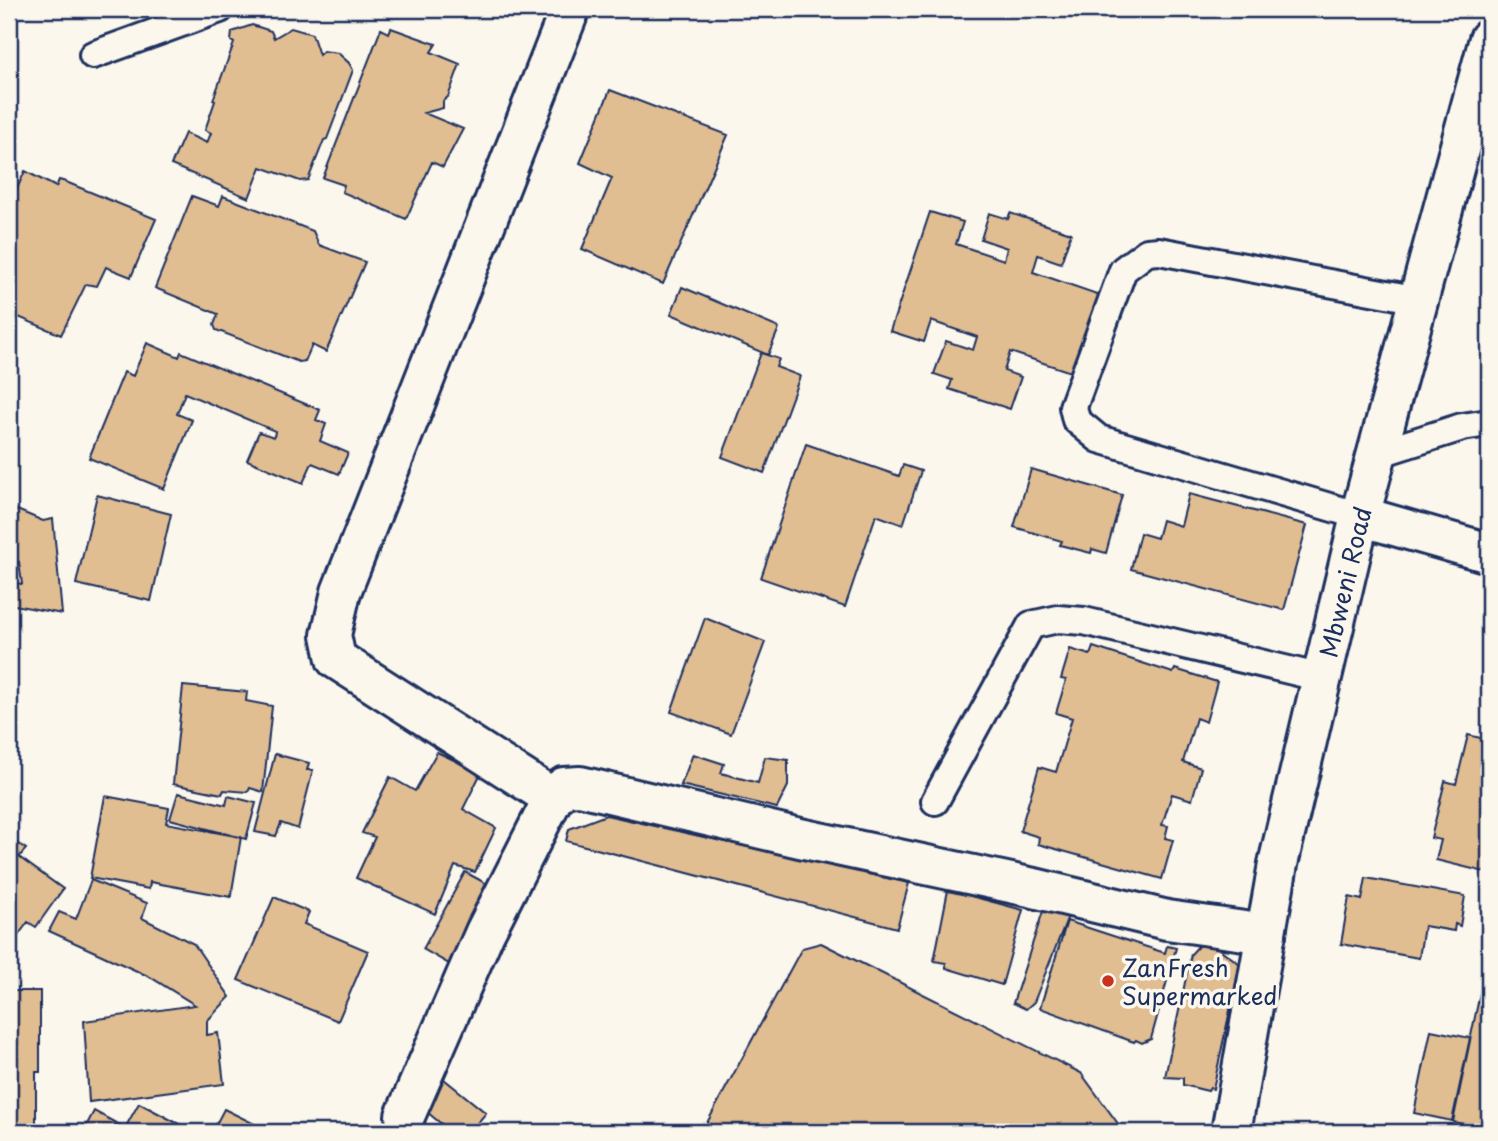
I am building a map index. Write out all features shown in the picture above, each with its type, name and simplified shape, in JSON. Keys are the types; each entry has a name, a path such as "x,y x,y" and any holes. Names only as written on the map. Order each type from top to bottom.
{"street":[{"path":"553,798 336,659 331,635 341,592 570,9"},
{"name":"Mbweni Road","path":"1231,1132 1278,864 1360,516 1489,39"},
{"path":"1360,516 1489,553"},
{"path":"405,1116 485,932 553,798 564,787 580,786 1167,920 1266,934"}],"lane":[{"path":"93,55 220,9"},
{"path":"1360,516 1099,439 1076,420 1073,407 1123,270 1147,252 1159,251 1419,300"},
{"path":"1377,454 1462,426 1489,423"},
{"path":"935,801 1031,625 1058,619 1084,621 1322,678"}],"building":[{"path":"252,25 271,31 274,38 291,28 312,34 319,55 323,51 338,53 353,70 308,180 300,181 261,167 249,198 171,165 185,133 207,143 211,133 205,130 234,43 231,41 232,32"},
{"path":"391,28 436,44 431,52 460,64 448,97 443,101 443,108 424,113 463,129 443,167 432,162 406,219 342,192 344,185 323,178 381,29 389,33"},
{"path":"610,90 728,135 663,284 582,249 612,178 580,163"},
{"path":"25,171 56,187 59,180 66,182 156,219 131,277 106,267 97,286 86,284 61,335 9,313 18,289 9,284 9,206"},
{"path":"192,196 219,206 223,196 313,231 319,245 365,262 326,352 312,345 305,361 299,362 216,330 214,325 218,314 155,288"},
{"path":"930,212 963,222 956,244 1004,260 1007,248 981,239 989,213 1008,219 1010,213 1071,233 1061,263 1038,255 1033,272 1100,295 1074,373 1010,352 1004,371 1021,377 1010,409 949,389 952,380 934,374 946,341 973,350 977,337 931,321 924,342 890,331"},
{"path":"682,287 779,328 768,355 671,314"},
{"path":"147,343 179,357 181,352 320,410 316,420 326,424 320,441 348,453 339,474 312,463 303,483 247,460 259,432 274,437 275,431 185,393 177,414 192,420 164,489 89,458 124,372 133,376"},
{"path":"761,353 779,359 776,367 800,376 764,473 722,457"},
{"path":"806,444 899,476 903,465 921,471 903,525 876,515 845,607 761,578"},
{"path":"1031,469 1122,495 1106,553 1092,549 1091,553 1060,545 1062,541 1014,527"},
{"path":"1189,494 1307,525 1284,610 1131,569 1140,533 1157,538 1162,520 1181,526"},
{"path":"97,495 171,514 151,601 76,584"},
{"path":"17,510 43,521 53,519 62,614 9,604 9,582 22,584 19,562 15,564 9,515"},
{"path":"705,618 765,642 731,734 671,712"},
{"path":"1093,647 1173,673 1175,669 1217,682 1206,722 1196,718 1183,762 1201,768 1192,800 1172,794 1162,825 1168,826 1165,838 1173,840 1162,879 1038,844 1039,837 1020,831 1039,767 1056,772 1072,718 1056,713 1066,680 1061,679 1070,649 1090,655"},
{"path":"183,686 247,692 246,701 272,706 263,792 250,788 248,792 224,790 222,794 173,784"},
{"path":"1468,735 1489,740 1489,873 1436,860 1441,840 1431,838 1445,781 1456,784"},
{"path":"437,752 481,773 463,809 496,828 475,872 455,866 435,914 356,878 375,837 362,833 390,777 415,791"},
{"path":"275,754 309,763 307,770 313,770 298,829 281,823 276,836 255,832"},
{"path":"693,754 724,764 721,773 758,783 765,757 788,760 788,786 777,808 681,785"},
{"path":"178,793 226,805 228,796 256,803 246,839 170,819"},
{"path":"105,796 169,808 166,823 241,837 231,897 150,882 149,889 90,878"},
{"path":"606,815 909,883 897,928 566,841 569,829"},
{"path":"9,837 26,849 19,857 63,889 36,927 28,922 9,948"},
{"path":"465,872 500,891 458,969 423,949"},
{"path":"1366,878 1465,896 1460,926 1455,924 1454,931 1424,926 1419,958 1341,944 1349,897 1362,900"},
{"path":"91,880 147,903 142,918 194,944 230,997 207,1021 207,1035 218,1033 224,1084 89,1102 84,1021 195,1005 150,977 49,931 59,912 76,919"},
{"path":"948,890 1023,910 1002,985 946,968 946,963 934,961"},
{"path":"274,897 309,912 304,924 368,951 338,1021 238,980"},
{"path":"1046,902 1070,911 1034,1002 1026,1009 1013,1003"},
{"name":"ZanFresh Supermarked","path":"1067,921 1165,953 1167,946 1176,948 1151,1039 1142,1043 1136,1040 1134,1042 1040,1008"},
{"path":"821,943 1081,1073 1119,1125 1118,1132 702,1132 802,948"},
{"path":"1201,943 1215,946 1240,964 1213,1089 1208,1091 1183,1085 1183,1078 1165,1077 1191,954"},
{"path":"1489,950 1489,1129 1453,1122"},
{"path":"9,991 40,991 40,1072 36,1072 36,1132 9,1132"},
{"path":"1431,1030 1470,1038 1452,1121 1414,1113"},
{"path":"439,1075 486,1113 470,1132 451,1132 415,1102"},
{"path":"139,1103 194,1132 83,1132 94,1111 125,1128"},
{"path":"224,1109 271,1132 212,1132"},
{"path":"419,1117 434,1132 404,1132"}],"place":[{"name":"ZanFresh Supermarked","path":"1108,981"}]}
